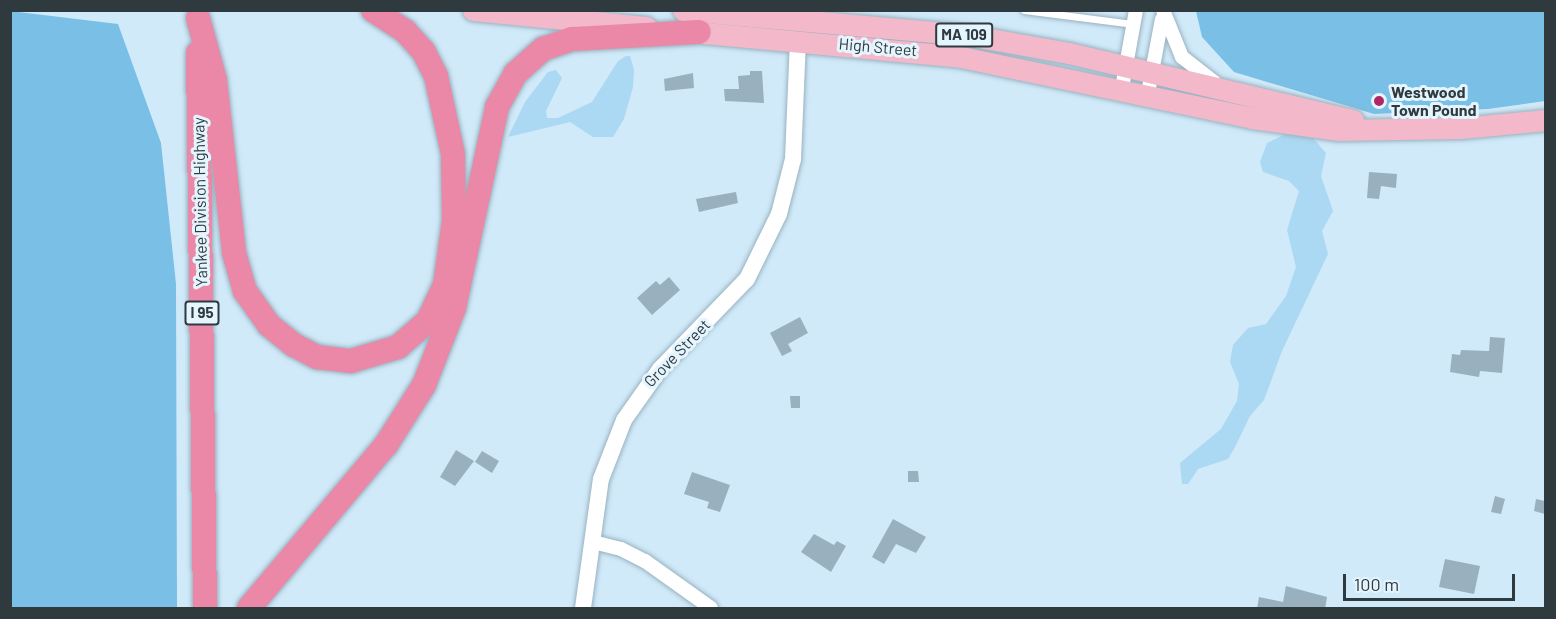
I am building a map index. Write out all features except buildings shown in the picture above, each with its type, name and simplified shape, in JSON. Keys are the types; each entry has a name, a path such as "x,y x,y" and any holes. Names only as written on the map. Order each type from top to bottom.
{"highway":[{"path":"198,14 215,80 234,253 241,282 264,319 287,341 317,357 351,361 398,347 428,321 445,285 454,220 453,154 436,76 424,52 405,31 372,10"},
{"name":"Yankee Division Highway","path":"198,14 205,609"},
{"path":"249,609 386,445 424,385 454,308 497,106 515,74 543,49 572,39 699,32"}],"main road":[{"name":"High Street","path":"473,10 931,52 1148,93 1295,125 1336,130 1461,128 1545,120"},
{"name":"High Street","path":"683,10 945,32 1126,66 1386,128"}],"street":[{"path":"1148,93 1163,10"},
{"path":"1163,10 1171,38 1188,64 1209,79 1240,94"},
{"path":"1122,88 1135,17"},
{"name":"Grove Street","path":"583,609 605,462 629,411 660,369 742,286 779,214 792,166 798,41"},
{"path":"593,542 621,549 645,561 711,609"}],"lane":[{"path":"1024,10 1135,17"}],"shaded area":[{"path":"10,11 118,24 161,143 176,284 177,608 11,608"},
{"path":"1196,11 1545,11 1545,101 1488,109 1374,114 1234,72 1202,37"},
{"path":"630,56 634,70 633,87 624,119 613,137 593,137 570,122 508,137 525,102 548,72 556,70 562,78 546,111 547,118 558,118 592,102 618,61"},
{"path":"1286,134 1313,138 1326,153 1321,176 1333,211 1322,231 1328,254 1282,351 1264,400 1250,416 1228,459 1198,469 1188,484 1182,484 1180,463 1221,429 1237,401 1239,384 1230,362 1233,345 1248,328 1266,324 1286,296 1296,267 1287,230 1299,191 1289,181 1263,172 1260,162 1267,143"}],"place":[{"name":"Westwood Town Pound","path":"1379,101"}]}
